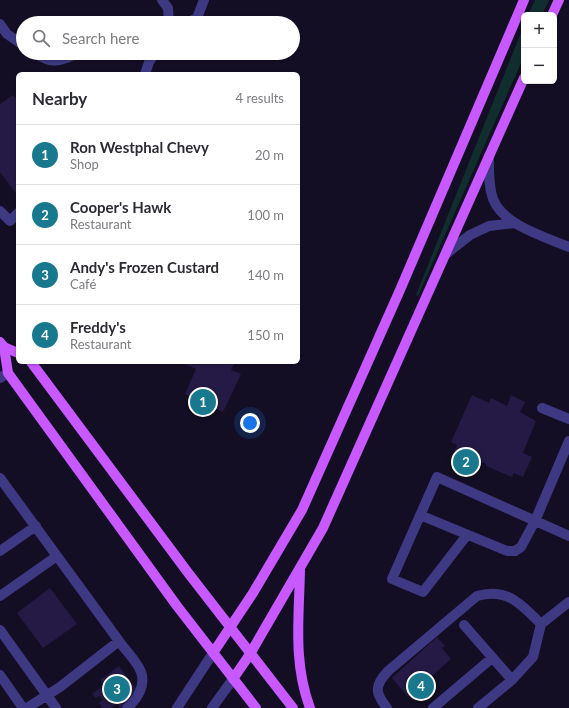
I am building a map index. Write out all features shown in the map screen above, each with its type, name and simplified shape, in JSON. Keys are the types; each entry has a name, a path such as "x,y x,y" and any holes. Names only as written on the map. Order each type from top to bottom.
{"main road":[{"path":"213,654 270,566 302,510 394,305 524,0"},
{"path":"553,12 559,0"},
{"path":"233,679 250,654 323,528 521,84"},
{"path":"2,344 16,352"},
{"path":"2,344 4,376 213,654 256,708"},
{"path":"32,364 230,628 293,708"},
{"path":"300,568 297,650 302,687 310,708"}],"street":[{"path":"162,0 168,8 169,16"},
{"path":"199,16 204,0"},
{"path":"0,24 4,37 16,42"},
{"path":"49,60 58,62 63,60"},
{"path":"146,72 150,60"},
{"path":"489,156 490,182 493,199 498,207 515,223 569,247"},
{"path":"0,211 10,221 16,215"},
{"path":"446,254 470,235 489,226 515,223"},
{"path":"542,408 569,419"},
{"path":"420,515 507,551 516,551 521,547 535,521 569,441"},
{"path":"468,535 423,592 392,579 437,477 569,536"},
{"path":"0,478 141,672 138,698 127,708"},
{"path":"0,551 36,526"},
{"path":"0,596 57,556"},
{"path":"388,708 379,698 377,690 380,680 477,596 487,593 512,598 541,624"},
{"path":"478,708 512,680 533,657 541,624 569,602"},
{"path":"464,625 512,680"},
{"path":"0,630 56,708"},
{"path":"27,708 60,687 119,641"},
{"path":"177,708 213,654"},
{"path":"433,708 492,658"},
{"path":"0,675 23,708"},
{"path":"212,708 233,679"}],"green space":[{"path":"535,0 549,0 543,12 529,12"},
{"path":"521,32 521,63 418,296 416,295"}],"building":[{"path":"13,95 16,99 16,193 0,172 0,104"},
{"path":"185,364 234,364 231,370 241,374 223,412 185,394 196,369"},
{"path":"472,395 489,403 491,398 507,406 511,395 525,402 520,412 536,421 523,453 532,457 523,477 514,473 512,477 486,466 486,464 475,459 473,465 452,456 457,445 451,442"},
{"path":"50,588 77,624 43,648 17,613"},
{"path":"437,637 445,646 442,648 451,659 408,697 392,678"},
{"path":"119,666 139,693 120,708 117,704 111,708 100,708 102,707 99,703 103,700 99,696 96,698 92,694 104,685 100,680"}],"place":[{"name":"Ron Westphal Chevy","path":"203,402"},
{"name":"Cooper's Hawk","path":"466,462"},
{"name":"Freddy's","path":"421,686"},
{"name":"Andy's Frozen Custard","path":"117,689"}]}
